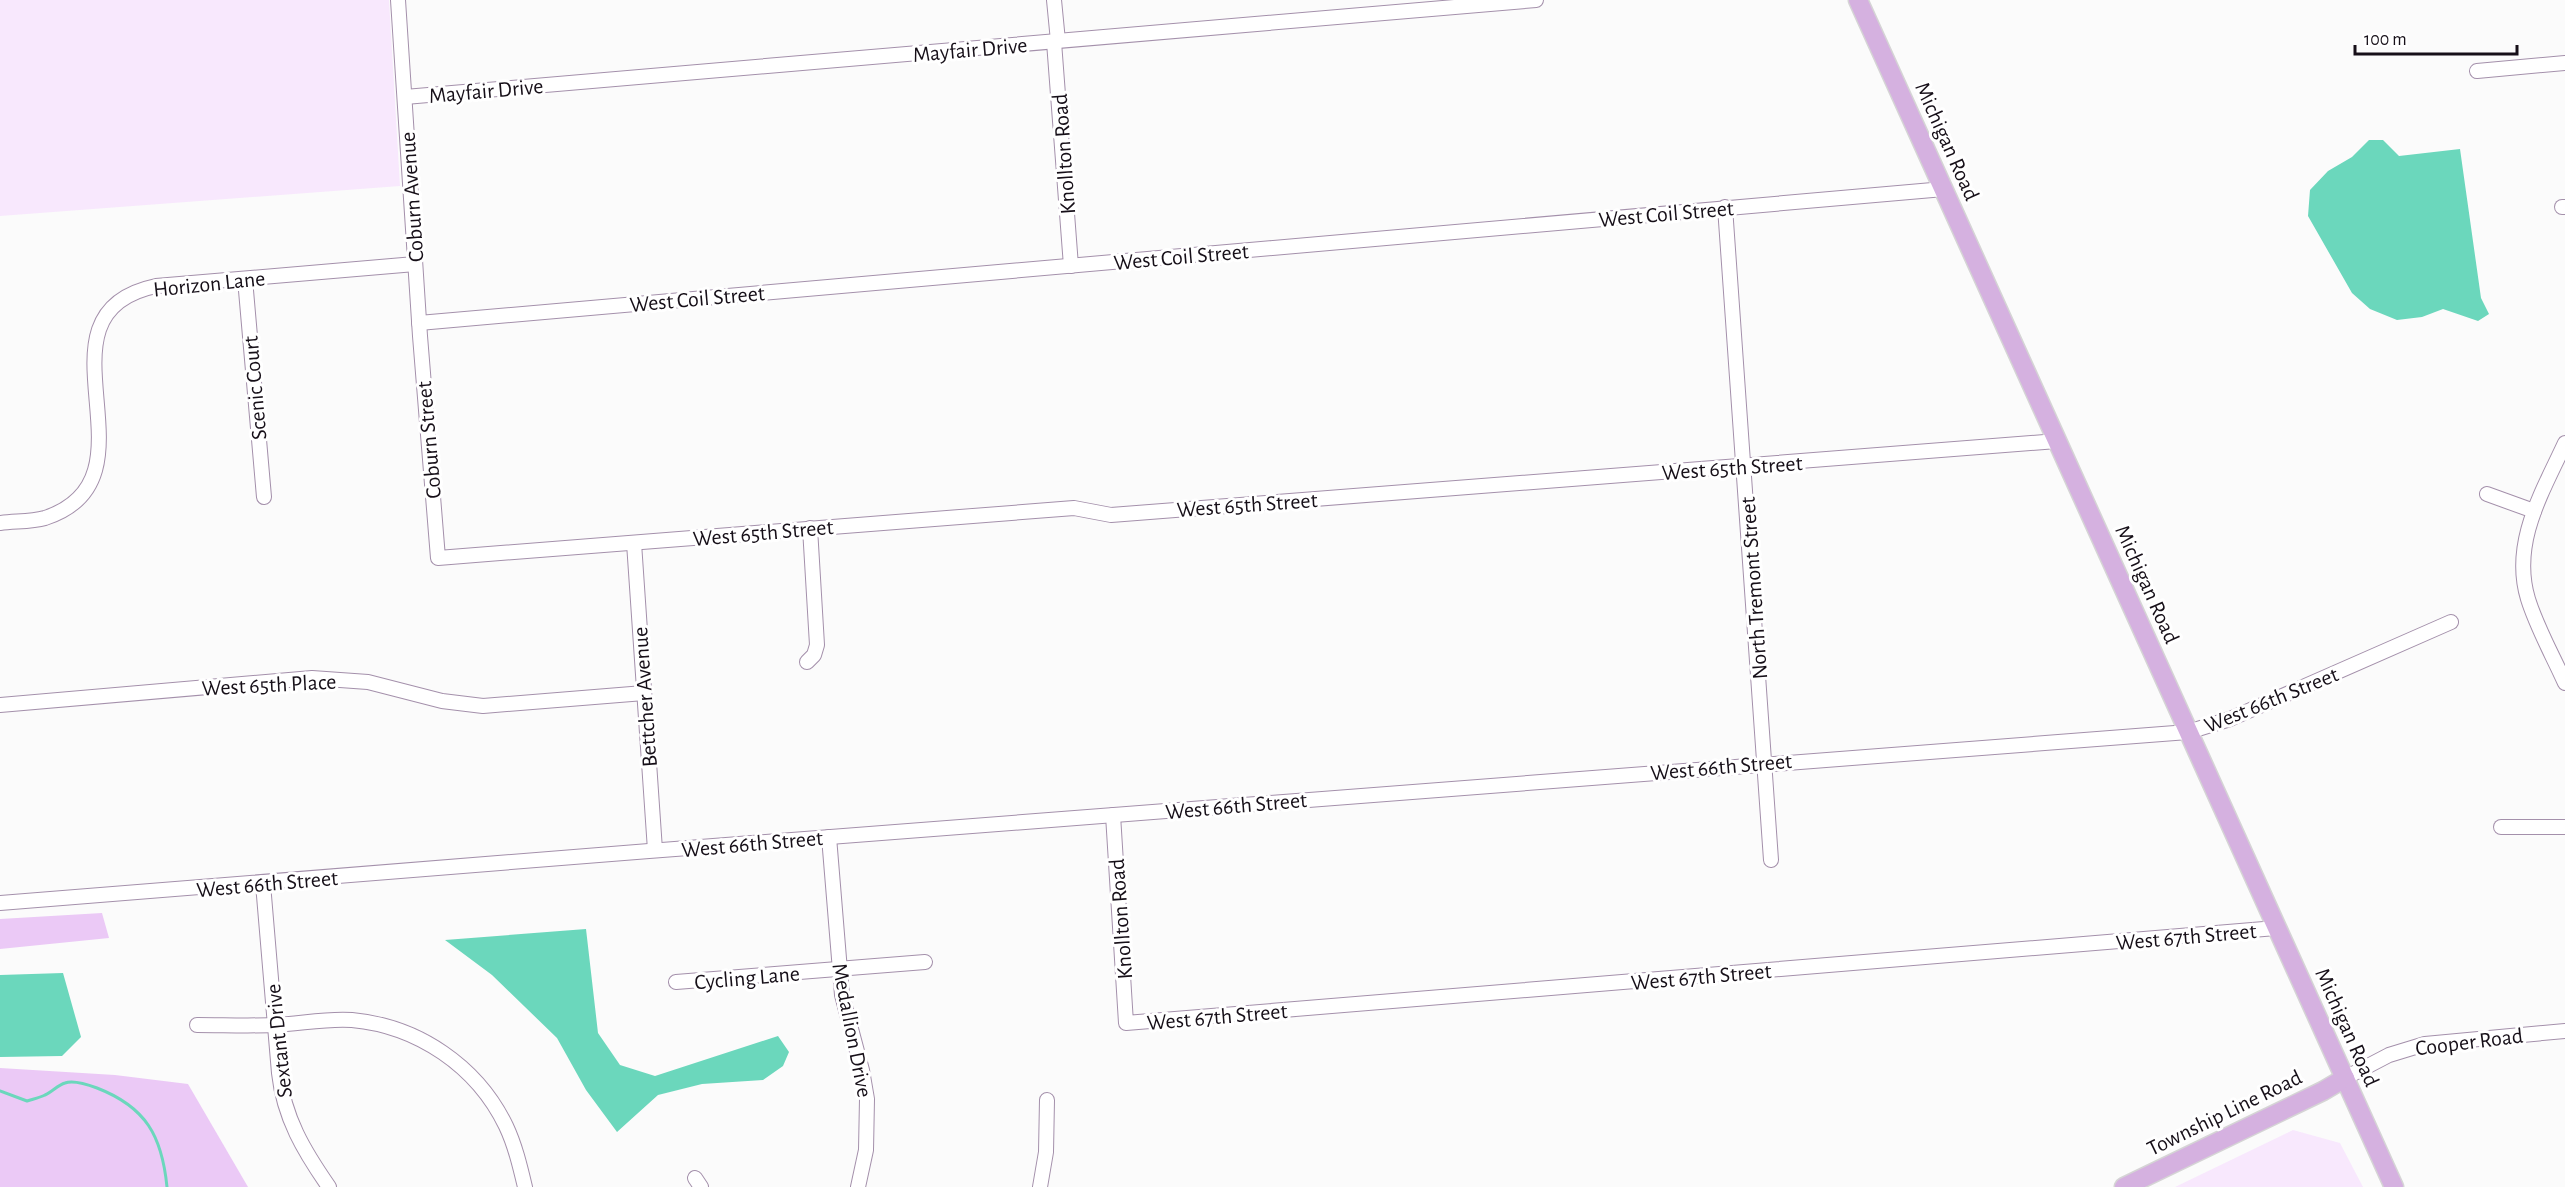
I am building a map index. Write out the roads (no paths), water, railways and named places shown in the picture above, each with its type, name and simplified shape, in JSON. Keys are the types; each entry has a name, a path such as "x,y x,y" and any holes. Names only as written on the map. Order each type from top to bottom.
{"main road":[{"name":"Michigan Road","path":"1858,0 2394,1187"},
{"name":"Township Line Road","path":"2124,1187 2323,1091 2345,1078"}],"street":[{"name":"Coburn Avenue","path":"398,0 419,323"},
{"name":"Knollton Road","path":"1054,0 1071,266"},
{"name":"Mayfair Drive","path":"405,98 1536,0"},
{"path":"2477,71 2565,63"},
{"name":"West Coil Street","path":"419,323 1944,189"},
{"name":"North Tremont Street","path":"1725,207 1771,860"},
{"name":"Horizon Lane","path":"0,523 36,520 59,512 83,494 91,481 98,462 100,443 93,360 94,346 100,326 115,305 132,294 156,286 416,264"},
{"name":"Scenic Court","path":"244,279 264,497"},
{"name":"Coburn Street","path":"419,323 438,558"},
{"name":"West 65th Street","path":"438,558 1074,508 1111,514 2057,441"},
{"path":"2565,443 2534,512 2522,554 2525,588 2533,612 2565,683"},
{"path":"2487,494 2534,512"},
{"path":"807,662 814,655 817,645 810,528"},
{"name":"Bettcher Avenue","path":"634,543 654,850"},
{"name":"West 66th Street","path":"0,903 263,884 654,850 1764,762 2188,732 2251,711 2451,622"},
{"name":"West 65th Place","path":"0,705 312,678 368,682 442,701 483,706 644,693"},
{"name":"Knollton Road","path":"1113,815 1126,1023"},
{"path":"2565,818 2565,842"},
{"path":"2501,827 2565,827"},
{"name":"Medallion Drive","path":"829,837 845,1010 862,1070 867,1099 867,1140 858,1187"},
{"name":"Sextant Drive","path":"263,884 279,1079 286,1110 303,1149 329,1187"},
{"name":"West 67th Street","path":"1126,1023 2276,928"},
{"name":"Cycling Lane","path":"676,982 925,962"},
{"path":"197,1025 275,1025 340,1020 365,1022 404,1031 443,1052 473,1078 497,1109 514,1146 525,1187"},
{"name":"Cooper Road","path":"2345,1078 2389,1055 2425,1044 2565,1031"},
{"path":"1040,1187 1046,1152 1047,1100"}],"waterway":[{"path":"0,1091 27,1101 45,1095 62,1084 72,1082 97,1088 128,1104 149,1126 156,1138 165,1169 167,1187"}]}
